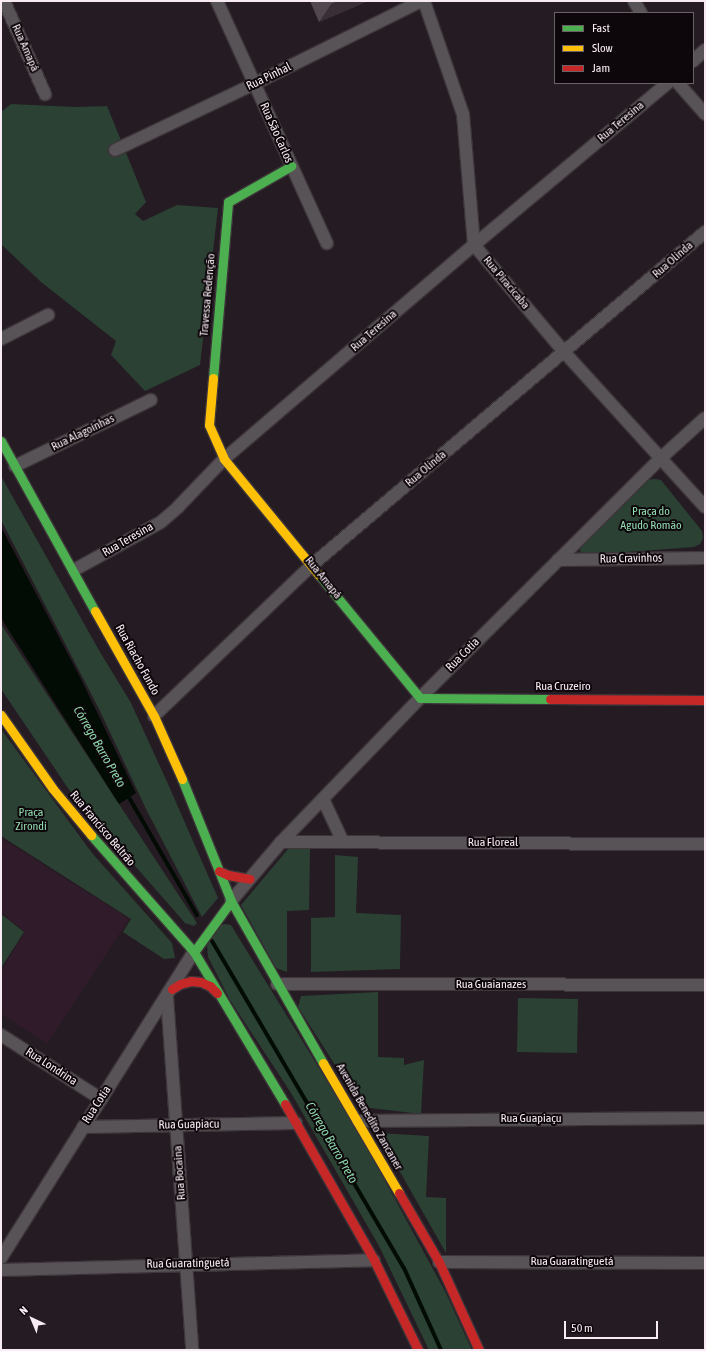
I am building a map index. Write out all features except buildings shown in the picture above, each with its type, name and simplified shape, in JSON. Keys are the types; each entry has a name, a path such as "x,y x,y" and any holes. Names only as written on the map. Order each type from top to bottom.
{"main road":[{"name":"Travessa Redenção","path":"224,459 209,425 228,202 291,166"},
{"name":"Rua Riacho Fundo","path":"1,442 74,570 154,716 196,810 231,901"},
{"name":"Rua Amapá","path":"224,459 420,698"},
{"name":"Rua Cruzeiro","path":"420,698 705,700"},
{"name":"Rua Francisco Beltrão","path":"1,715 57,795 105,852 194,952"},
{"path":"219,871 228,875 250,879"},
{"path":"231,901 194,952 296,1123 374,1260 418,1350"},
{"name":"Avenida Benedito Zancaner","path":"231,901 277,984 439,1262 479,1350"},
{"path":"169,993 180,984 191,981 201,982 210,986 218,994"}],"street":[{"name":"Rua Amapá","path":"4,1 46,94"},
{"name":"Rua São Carlos","path":"217,1 327,243"},
{"name":"Rua Pinhal","path":"115,150 423,1"},
{"name":"Rua Piracicaba","path":"423,1 463,114 474,245 565,352 705,507"},
{"path":"634,1 640,12"},
{"path":"694,60 705,50"},
{"name":"Rua Teresina","path":"74,570 161,522 178,507 224,459 474,245 667,84"},
{"path":"679,84 705,114"},
{"name":"Rua Olinda","path":"154,716 312,565 705,232"},
{"path":"1,339 48,315"},
{"name":"Rua Alagoinhas","path":"15,466 151,400"},
{"name":"Rua Cotia","path":"231,901 282,842 420,698 661,458 705,418"},
{"path":"700,559 705,550"},
{"name":"Rua Cravinhos","path":"558,560 700,559"},
{"path":"323,799 343,842"},
{"name":"Rua Floreal","path":"282,842 705,844"},
{"name":"Rua Cotia","path":"1,1258 194,952"},
{"name":"Rua Guaianazes","path":"277,984 705,985"},
{"name":"Rua Bocaina","path":"169,993 192,1350"},
{"name":"Rua Londrina","path":"1,1035 101,1099"},
{"name":"Rua Guapiaçu","path":"358,1121 705,1118"},
{"name":"Rua Guapiacu","path":"83,1127 296,1123"},
{"name":"Rua Guaratinguetá","path":"1,1270 374,1260"},
{"name":"Rua Guaratinguetá","path":"439,1262 705,1263"}],"shaded area":[{"path":"1,838 129,919 47,1044 1,1014 1,971 25,932 1,912"}],"green space":[{"path":"11,104 75,107 107,106 146,202 135,214 143,221 177,205 218,208 200,365 145,391 111,355 116,341 41,282 1,244 1,112"},
{"path":"1,476 100,652 131,703 168,784 218,898 202,917 146,809 100,711 1,520"},
{"name":"Praça do Agudo Romão","path":"646,480 661,480 702,531 703,538 700,544 694,547 586,555 580,551 581,544"},
{"path":"1,624 197,923 194,926 185,923 72,794 1,689"},
{"name":"Praça Zirondi","path":"1,729 92,853 172,943 175,958 164,959 123,932 131,919 1,836"},
{"path":"288,849 310,849 309,910 287,911 287,972 276,968 241,905"},
{"path":"335,855 358,857 356,913 401,915 400,969 311,972 311,918 335,917"},
{"path":"1,914 24,932 1,968"},
{"path":"221,925 231,925 359,1133 445,1291 472,1350 429,1350 379,1246 291,1093 230,1000 208,957 207,945"},
{"path":"378,992 378,1057 404,1058 404,1065 424,1060 421,1114 362,1107 298,1007 301,996"},
{"path":"518,998 578,999 577,1053 517,1052"},
{"path":"378,1133 429,1136 426,1197 446,1198 446,1253"}],"water":[{"path":"1,527 80,677 136,793 119,804 1,618"}],"waterway":[{"name":"Córrego Barro Preto","path":"127,794 197,915"},
{"name":"Córrego Barro Preto","path":"212,941 404,1268 441,1350"}],"traffic: fast":[{"path":"213,378 228,202 291,166"},
{"path":"1,441 95,611"},
{"path":"319,575 420,698 550,699"},
{"path":"182,779 231,901 323,1063"},
{"path":"91,835 194,952 285,1104"},
{"path":"194,952 231,901"}],"traffic: slow":[{"path":"213,378 209,425 224,459 319,575"},
{"path":"95,611 154,716 182,779"},
{"path":"1,715 53,789 91,835"},
{"path":"323,1063 399,1193"}],"traffic: jam":[{"path":"550,699 705,700"},
{"path":"219,871 228,875 250,879"},
{"path":"172,989 180,984 191,981 201,982 210,986 217,993"},
{"path":"285,1104 374,1260 418,1350"},
{"path":"399,1193 439,1262 479,1350"}]}
